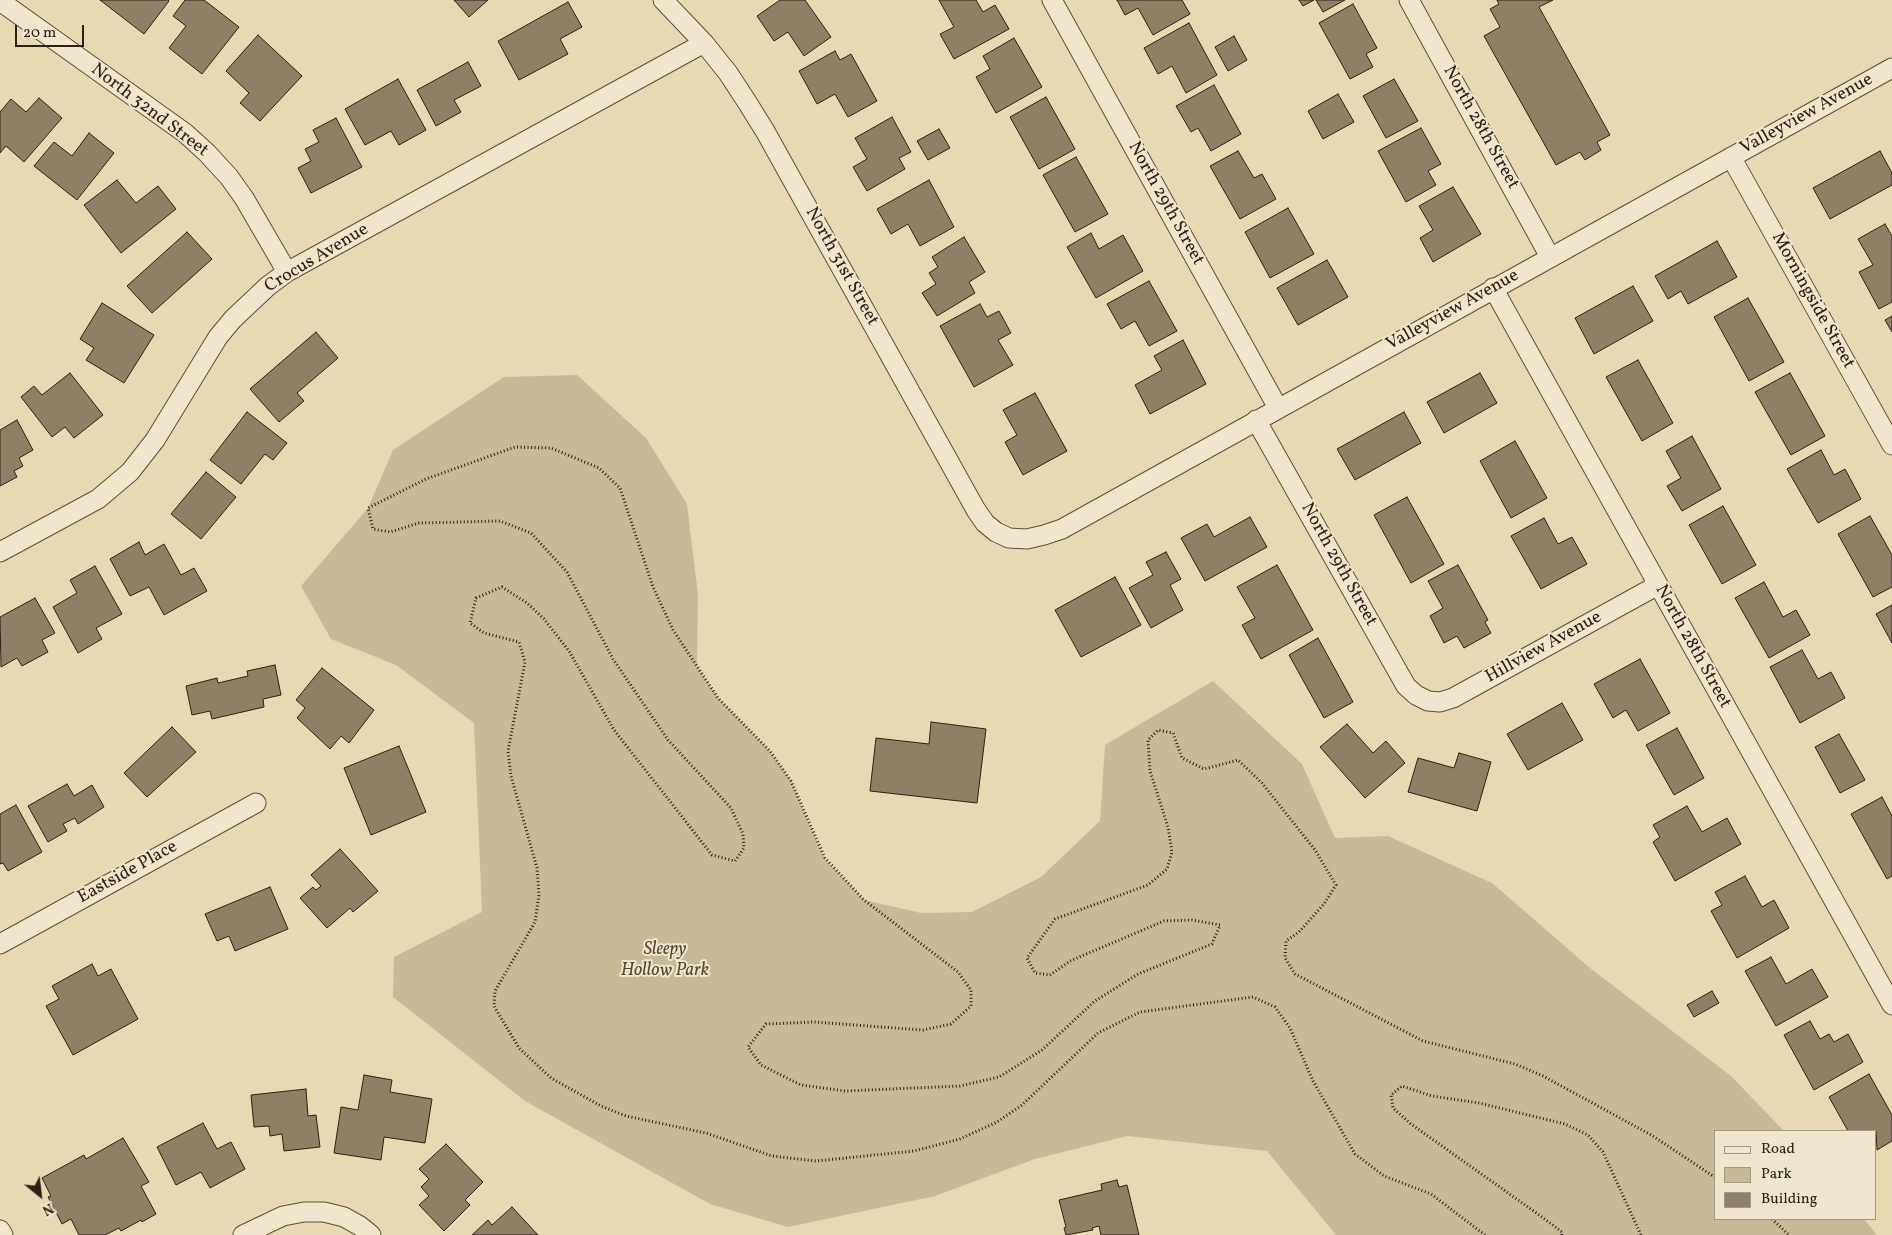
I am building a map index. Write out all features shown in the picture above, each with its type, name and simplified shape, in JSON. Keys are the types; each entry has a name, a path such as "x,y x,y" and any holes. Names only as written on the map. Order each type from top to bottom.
{"street":[{"name":"North 31st Street","path":"663,0 728,73 765,131 976,510 985,523 996,532 1009,538"},
{"name":"North 29th Street","path":"1052,0 1278,408"},
{"name":"North 28th Street","path":"1409,0 1550,257"},
{"name":"North 32nd Street","path":"0,1 184,134 207,153 229,177 244,198 287,272"},
{"name":"Crocus Avenue","path":"0,552 98,500 130,472 155,440 218,337 248,303 287,272 704,44"},
{"name":"Valleyview Avenue","path":"1009,538 1027,539 1044,536 1062,529 1892,68"},
{"name":"Morningside Street","path":"1731,157 1892,445"},
{"name":"North 28th Street","path":"1493,288 1892,1005"},
{"name":"North 29th Street","path":"1256,420 1406,686 1416,695 1428,701"},
{"name":"Hillview Avenue","path":"1428,701 1440,702 1453,698 1658,585"},
{"name":"Eastside Place","path":"0,944 256,803"},
{"path":"243,1235 283,1216 304,1212 324,1212 344,1217 371,1235"},
{"path":"0,1230 3,1235"}],"path":[{"path":"1485,1235 1431,1194 1384,1176 1355,1154 1313,1081 1290,1028 1275,1007 1253,997 1140,1012 1098,1033 1022,1106 997,1122 960,1139 904,1152 816,1161 772,1156 706,1132 626,1116 601,1106 551,1078 519,1048 494,1006 495,991 535,922 538,895 537,868 511,776 508,751 525,662 519,642 484,633 470,623 476,598 502,587 527,603 544,619 569,651 614,730 712,856 734,861 744,848 743,834 731,808 668,740 614,659 567,572 531,533 500,521 420,523 390,532 373,529 368,508 426,479 515,447 551,448 599,468 620,488 653,587 674,630 718,698 770,751 791,781 824,858 864,900 958,972 971,990 971,1006 951,1024 924,1030 814,1022 766,1024 748,1047 761,1066 801,1086 845,1090 960,1086 999,1077 1042,1050 1095,1001 1138,974 1212,944 1220,925 1192,920 1164,921 1070,961 1050,975 1035,972 1027,958 1055,919 1148,885 1167,869 1172,852 1168,827 1150,771 1148,740 1158,730 1173,733 1182,758 1204,769 1238,760 1262,783 1309,842 1336,885 1324,904 1299,932 1286,941 1285,958 1295,974 1423,1041 1514,1064 1543,1076 1654,1136 1714,1177"},
{"path":"1562,1235 1562,1232 1542,1217 1411,1124 1393,1108 1391,1095 1402,1086 1432,1096 1479,1103 1564,1124 1588,1135 1603,1152 1641,1235"},
{"path":"1773,1220 1789,1235"}],"green space":[{"name":"Sleepy Hollow Park","path":"577,375 646,438 687,504 698,595 697,666 718,698 770,751 791,781 824,858 864,900 921,913 972,912 1041,877 1100,821 1105,745 1213,681 1302,764 1335,838 1388,836 1492,883 1590,968 1731,1076 1783,1130 1714,1130 1714,1220 1865,1220 1877,1235 1336,1235 1267,1151 1127,1136 1035,1159 935,1196 788,1227 710,1204 525,1101 393,997 394,957 482,912 474,723 396,665 331,639 301,586 368,508 393,450 504,377"}],"building":[{"path":"100,0 168,0 169,1 144,34"},
{"path":"185,0 204,0 239,27 202,74 169,48 186,26 173,16"},
{"path":"454,0 488,0 469,17"},
{"path":"780,0 805,0 831,37 804,56 788,32 774,41 757,16"},
{"path":"939,0 976,0 983,12 995,5 1009,29 954,59 940,34 954,27"},
{"path":"1117,0 1182,0 1190,14 1153,35 1138,8 1125,15"},
{"path":"1299,0 1314,0 1303,6"},
{"path":"1316,0 1345,0 1323,12"},
{"path":"1497,0 1553,0 1539,7 1610,135 1597,142 1601,150 1585,160 1580,152 1556,165 1484,36 1500,27 1490,9 1499,4"},
{"path":"568,2 582,27 560,39 568,54 519,80 498,41"},
{"path":"1353,4 1377,48 1366,54 1373,67 1350,79 1319,23"},
{"path":"1189,23 1217,75 1186,93 1172,66 1158,74 1144,48"},
{"path":"258,35 302,76 260,121 240,103 249,93 226,71"},
{"path":"1234,36 1247,60 1228,71 1215,47"},
{"path":"1014,38 1042,87 996,113 976,77 990,69 983,56"},
{"path":"835,51 840,60 851,54 877,101 848,117 835,94 817,104 799,71"},
{"path":"468,62 481,86 454,100 461,112 436,126 417,90"},
{"path":"398,79 426,130 399,145 391,131 365,145 345,109"},
{"path":"1394,79 1418,121 1386,138 1363,96"},
{"path":"1214,85 1241,134 1211,151 1198,128 1191,132 1176,106"},
{"path":"1338,94 1354,122 1323,139 1308,111"},
{"path":"1046,97 1075,149 1039,169 1010,117"},
{"path":"39,98 62,118 24,162 6,146 0,153 0,112 11,99 26,112"},
{"path":"892,117 911,152 899,158 905,169 867,191 853,167 867,159 855,138"},
{"path":"336,118 362,167 311,193 298,168 311,161 305,149 319,142 313,130"},
{"path":"1421,128 1441,164 1428,171 1436,185 1406,202 1378,151"},
{"path":"939,129 950,148 928,160 917,141"},
{"path":"89,133 114,153 77,200 34,166 54,142 72,156"},
{"path":"1238,151 1254,178 1262,174 1276,199 1240,219 1210,166"},
{"path":"1880,151 1892,173 1892,185 1830,219 1813,188"},
{"path":"1076,157 1108,214 1075,232 1043,175"},
{"path":"117,180 136,203 158,186 176,209 121,253 84,205"},
{"path":"929,180 954,227 920,246 908,224 891,234 877,209"},
{"path":"1453,187 1481,234 1433,262 1420,238 1433,230 1419,206"},
{"path":"1288,208 1314,254 1270,278 1245,232"},
{"path":"1885,224 1892,236 1892,302 1879,309 1859,272 1873,265 1858,239"},
{"path":"187,232 212,259 152,313 127,286"},
{"path":"1091,233 1099,249 1123,235 1143,271 1096,298 1067,247"},
{"path":"964,237 985,272 969,282 975,293 937,316 922,293 936,284 929,273 938,267 932,257"},
{"path":"1717,241 1737,277 1688,304 1681,291 1668,299 1655,276"},
{"path":"1327,260 1348,297 1298,325 1277,288"},
{"path":"1149,281 1177,331 1149,346 1135,321 1121,329 1107,304"},
{"path":"1633,286 1653,321 1594,354 1575,318"},
{"path":"1748,298 1784,362 1749,381 1714,317"},
{"path":"102,303 154,335 124,383 86,360 94,348 80,339"},
{"path":"980,304 987,317 999,311 1011,333 998,340 1013,365 974,387 940,326"},
{"path":"1892,316 1892,332 1885,320"},
{"path":"316,332 338,358 297,393 304,401 279,422 250,389"},
{"path":"1183,340 1206,384 1150,414 1135,385 1162,370 1154,356"},
{"path":"1638,360 1673,423 1642,441 1606,377"},
{"path":"70,373 103,415 74,438 65,427 52,437 21,397 34,386 42,395"},
{"path":"1480,373 1497,403 1444,433 1427,402"},
{"path":"1790,373 1825,436 1791,455 1755,392"},
{"path":"1035,393 1067,451 1023,475 1005,442 1017,435 1003,410"},
{"path":"247,412 287,443 273,460 265,454 241,484 210,460"},
{"path":"1404,412 1421,443 1355,480 1337,449"},
{"path":"17,420 33,450 19,458 23,466 14,471 17,477 0,486 0,430"},
{"path":"1692,436 1721,489 1682,511 1667,486 1681,478 1666,451"},
{"path":"1515,441 1547,498 1511,518 1480,461"},
{"path":"1821,450 1834,475 1845,469 1861,499 1818,523 1787,469"},
{"path":"206,472 236,497 201,539 171,514"},
{"path":"1407,497 1444,564 1411,583 1374,515"},
{"path":"1723,506 1756,565 1722,584 1689,525"},
{"path":"1870,516 1892,555 1892,587 1873,597 1838,534"},
{"path":"1250,517 1267,547 1205,581 1181,538 1207,524 1214,537"},
{"path":"1544,518 1558,544 1572,537 1587,564 1541,589 1511,536"},
{"path":"139,542 145,555 164,544 181,575 194,568 207,591 164,615 149,587 130,596 110,559"},
{"path":"1166,552 1181,579 1170,585 1183,610 1151,628 1129,588 1153,575 1146,562"},
{"path":"1277,565 1313,630 1261,659 1242,625 1255,618 1237,587"},
{"path":"1458,565 1488,620 1485,622 1491,633 1464,648 1457,636 1444,643 1430,616 1443,608 1428,581"},
{"path":"95,566 122,614 96,628 102,639 78,653 53,607 77,593 70,580"},
{"path":"1115,577 1141,625 1081,657 1055,610"},
{"path":"1764,582 1783,617 1796,610 1810,635 1769,658 1735,598"},
{"path":"35,598 55,633 42,640 48,652 22,666 17,658 1,667 0,617"},
{"path":"1892,605 1892,643 1876,614"},
{"path":"1318,638 1353,702 1324,718 1289,655"},
{"path":"1802,650 1818,679 1831,672 1845,698 1800,723 1770,667"},
{"path":"1640,659 1670,713 1638,731 1626,710 1613,718 1594,684"},
{"path":"275,665 281,695 263,699 264,707 212,719 210,711 192,715 186,686 217,678 218,683 248,676 247,671"},
{"path":"322,668 374,710 349,743 341,736 330,749 297,718 305,708 296,700"},
{"path":"1562,703 1583,740 1528,770 1507,734"},
{"path":"931,722 986,729 977,803 870,791 876,738 929,744"},
{"path":"1347,724 1373,753 1386,741 1405,763 1365,798 1320,747"},
{"path":"172,727 196,752 147,797 124,773"},
{"path":"1677,728 1704,778 1674,795 1646,745"},
{"path":"1839,734 1865,780 1840,793 1815,747"},
{"path":"399,746 426,812 371,835 344,768"},
{"path":"1459,753 1491,762 1477,811 1408,792 1418,758 1454,768"},
{"path":"67,784 74,796 92,785 104,807 78,824 75,818 63,824 67,831 48,842 28,806"},
{"path":"1882,797 1892,816 1892,876 1887,879 1851,814"},
{"path":"16,805 42,852 8,871 3,863 0,864 0,814"},
{"path":"1687,806 1702,832 1727,818 1741,844 1675,881 1653,842 1660,837 1653,825"},
{"path":"340,849 378,891 353,912 350,908 327,928 300,898 313,887 316,890 321,886 311,875"},
{"path":"1745,876 1762,907 1774,900 1789,928 1737,958 1711,911 1722,905 1715,892"},
{"path":"270,887 288,929 235,951 229,936 217,941 205,914"},
{"path":"1771,957 1786,984 1812,969 1828,997 1776,1026 1745,971"},
{"path":"92,964 98,976 111,969 138,1019 73,1055 46,1006 59,999 52,986"},
{"path":"1712,991 1719,1003 1694,1017 1687,1005"},
{"path":"1810,1021 1820,1039 1829,1034 1834,1042 1848,1034 1863,1062 1814,1090 1784,1035"},
{"path":"1869,1074 1892,1115 1892,1141 1877,1150 1877,1130 1847,1130 1829,1097"},
{"path":"364,1075 392,1080 390,1092 432,1099 425,1143 384,1137 381,1160 334,1153 341,1107 358,1110"},
{"path":"306,1089 308,1116 316,1115 320,1147 284,1151 282,1134 270,1136 269,1126 254,1127 251,1095"},
{"path":"203,1123 217,1149 231,1142 245,1169 210,1188 201,1172 176,1185 157,1147"},
{"path":"123,1138 149,1182 141,1186 156,1214 121,1231 119,1228 105,1235 79,1235 71,1219 62,1224 48,1197 51,1196 42,1178 84,1155 86,1159"},
{"path":"446,1144 483,1182 465,1200 470,1205 444,1231 419,1205 429,1196 421,1187 429,1179 419,1169"},
{"path":"1117,1180 1119,1187 1127,1185 1139,1235 1101,1235 1099,1226 1092,1228 1093,1230 1066,1235 1064,1228 1066,1227 1059,1200 1102,1190 1101,1184"},
{"path":"512,1207 538,1235 472,1235 488,1220 492,1225"}]}
